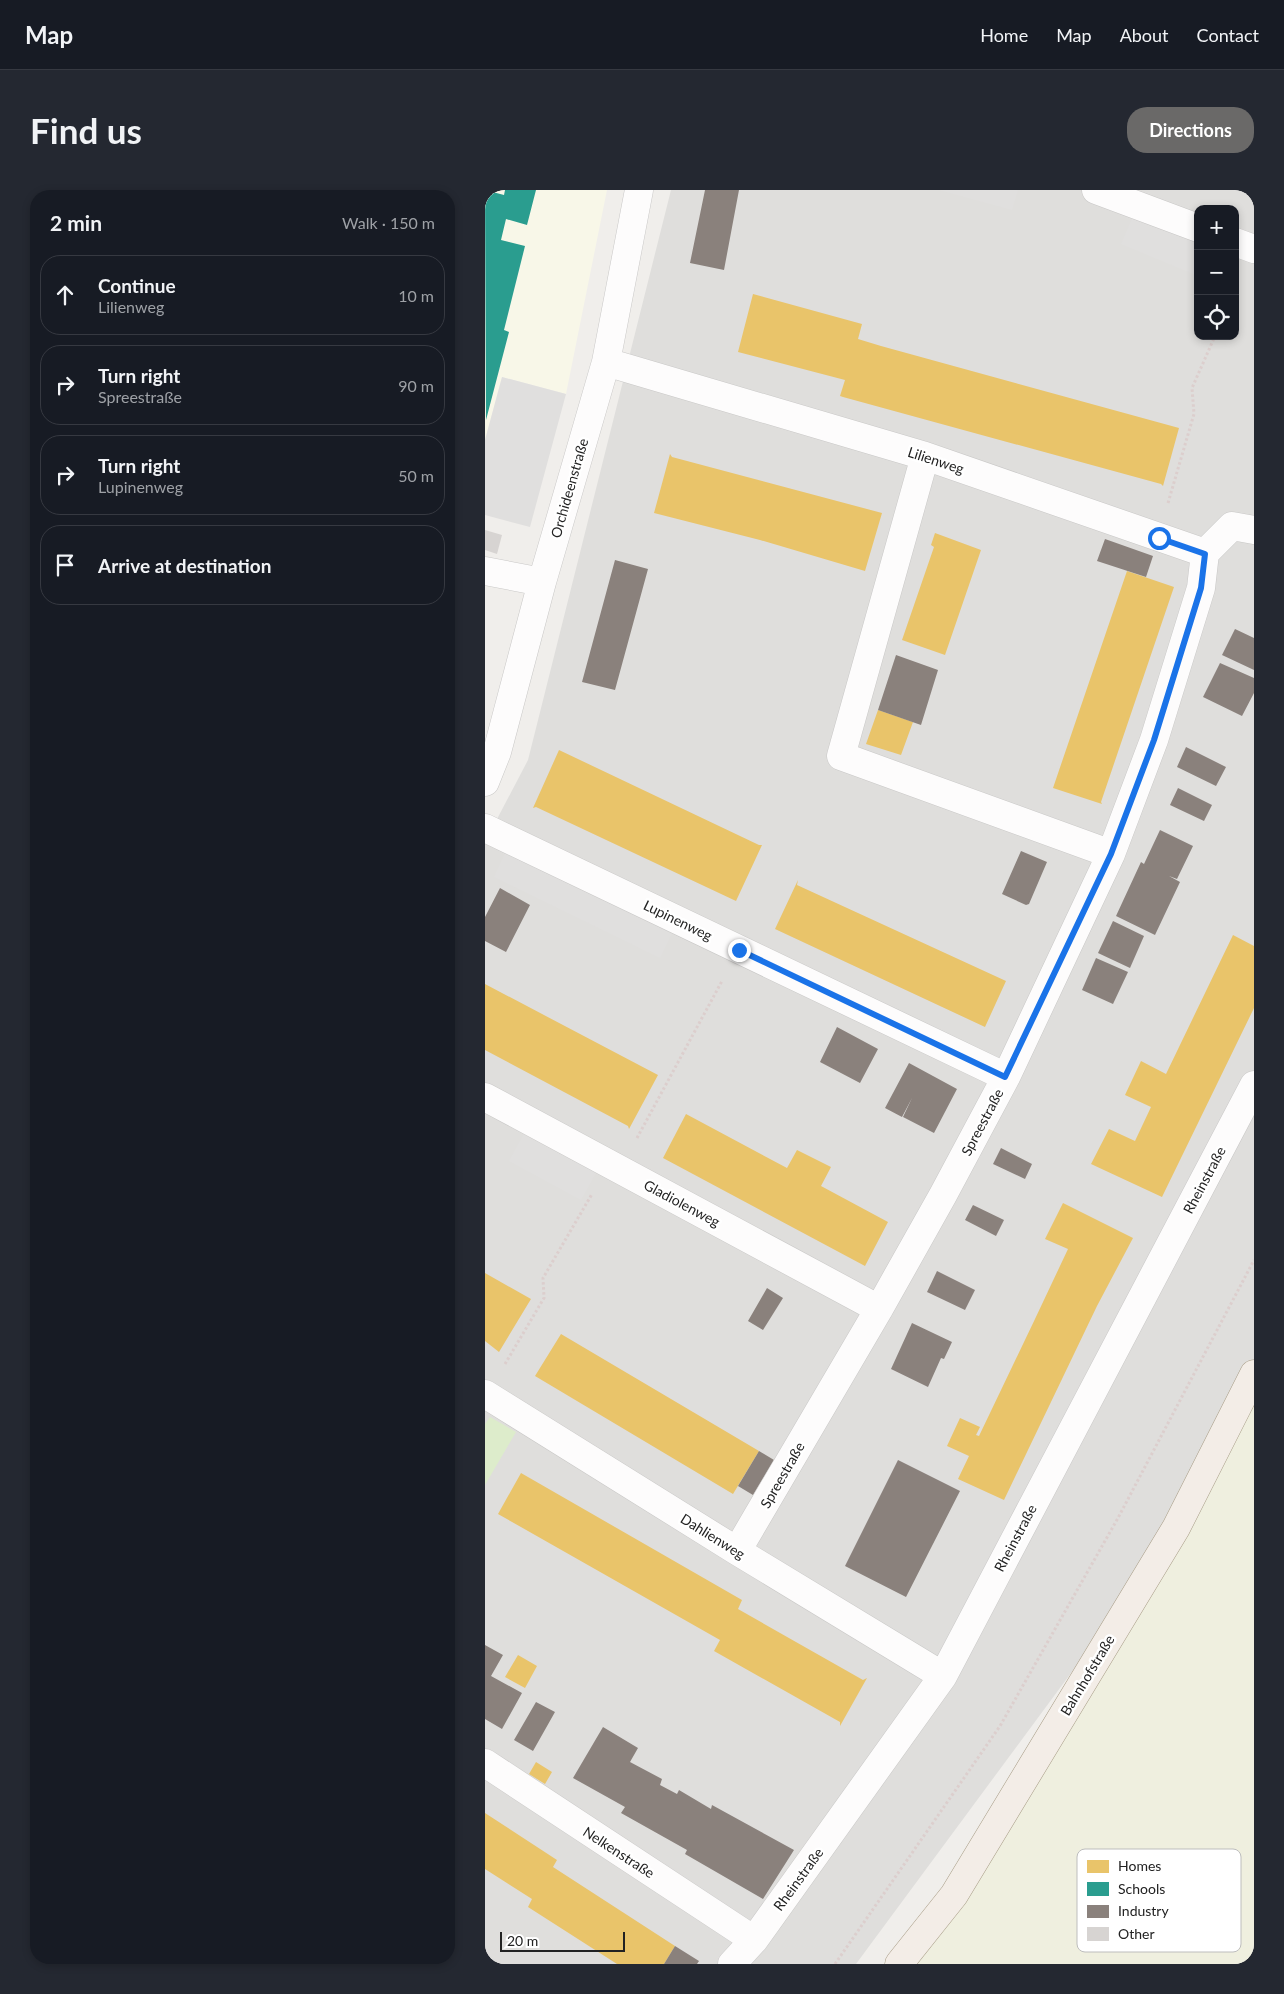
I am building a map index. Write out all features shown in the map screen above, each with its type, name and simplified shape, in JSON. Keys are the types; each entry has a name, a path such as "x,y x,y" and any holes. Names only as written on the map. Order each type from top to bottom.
{"main road":[{"name":"Bahnhofstraße","path":"899,1964 954,1895 1176,1528 1254,1374"}],"street":[{"name":"Orchideenstraße","path":"485,782 497,752 606,362 639,190"},
{"path":"1096,190 1194,227"},
{"path":"1239,243 1254,249"},
{"name":"Lilienweg","path":"606,362 925,456 1205,554"},
{"path":"925,456 841,756 1111,854"},
{"path":"1205,554 1232,526 1254,530"},
{"name":"Spreestraße","path":"737,1551 879,1309 1005,1077 1111,854 1166,702 1201,588 1205,554"},
{"path":"485,571 543,582"},
{"name":"Lupinenweg","path":"485,828 1005,1077"},
{"name":"Rheinstraße","path":"732,1964 754,1940 943,1676 1254,1085"},
{"name":"Gladiolenweg","path":"485,1097 879,1309"},
{"name":"Dahlienweg","path":"486,1394 737,1551 943,1676"},
{"name":"Nelkenstraße","path":"485,1763 754,1940"}],"path":[{"path":"1159,538 1194,414 1192,388 1213,340"},
{"path":"486,1394 544,1298 543,1278 615,1167 739,950"},
{"path":"835,1964 1000,1726 1118,1518 1254,1260"}],"shaded area":[{"path":"485,190 607,190 566,394 502,377 485,440"},
{"path":"671,190 1254,190 1254,1382 1201,1497 856,1964 485,1964 485,842 528,760"},
{"path":"939,190 1018,190 1012,210"},
{"path":"1133,216 1194,241 1194,274 1121,244"},
{"path":"502,377 566,394 530,527 485,515 485,440"},
{"path":"507,849 673,931 660,958 494,877"},
{"path":"525,1132 597,1171 581,1200 509,1161"}],"green space":[{"path":"1254,1387 1254,1964 899,1964"},
{"path":"490,1417 516,1432 485,1485 485,1424"}],"building: Homes":[{"path":"753,294 862,324 858,339 1179,428 1163,486 843,397 840,396 845,380 738,352"},
{"path":"670,454 672,457 882,513 865,571 760,540 654,513"},
{"path":"935,533 981,550 945,655 902,640 934,547 931,545"},
{"path":"1127,571 1174,587 1101,802 1102,804 1053,788"},
{"path":"878,710 913,722 901,755 866,744"},
{"path":"559,750 762,845 736,901 536,807 533,808"},
{"path":"798,880 797,885 1006,981 985,1027 775,929"},
{"path":"1233,935 1254,946 1254,1008 1162,1197 1091,1164 1109,1129 1135,1141 1151,1107 1125,1095 1141,1061 1166,1074"},
{"path":"485,984 658,1075 629,1129 628,1126 485,1050"},
{"path":"686,1114 787,1168 797,1150 831,1167 821,1186 888,1222 865,1266 663,1158"},
{"path":"1063,1203 1133,1238 1097,1306 1004,1500 958,1479 969,1456 947,1446 960,1418 980,1427 976,1435 979,1436 1035,1319 1068,1249 1045,1239"},
{"path":"485,1273 531,1299 499,1352 485,1341"},
{"path":"561,1334 759,1451 733,1494 535,1376"},
{"path":"521,1473 742,1600 738,1609 863,1680 867,1678 840,1726 840,1722 714,1651 720,1640 498,1514"},
{"path":"518,1655 537,1666 525,1688 505,1677"},
{"path":"536,1762 552,1772 545,1784 529,1774"},
{"path":"485,1813 557,1860 553,1867 675,1946 664,1964 617,1964 528,1907 532,1899 485,1869"}],"building: Schools":[{"path":"485,190 504,195 505,190 536,190 527,225 506,219 501,240 525,246 504,330 509,332 486,420"}],"building: Industry":[{"path":"705,190 739,190 724,270 690,263"},
{"path":"1105,539 1153,556 1146,577 1097,561"},
{"path":"615,560 648,569 615,690 582,682"},
{"path":"1235,629 1254,638 1254,670 1222,655"},
{"path":"896,655 938,670 921,725 878,710"},
{"path":"1220,663 1254,678 1254,693 1242,716 1203,697"},
{"path":"1186,747 1226,767 1216,786 1177,767"},
{"path":"1178,788 1212,805 1204,821 1170,805"},
{"path":"1160,830 1193,846 1177,879 1169,876 1180,882 1155,935 1116,916 1141,862 1144,864"},
{"path":"1021,851 1047,862 1029,904 1026,905 1002,894"},
{"path":"500,888 530,905 506,952 485,941 485,917"},
{"path":"1113,921 1144,936 1130,968 1098,953"},
{"path":"1096,958 1128,972 1113,1004 1082,990"},
{"path":"837,1027 878,1049 860,1083 820,1062"},
{"path":"909,1063 957,1089 934,1133 903,1117 912,1098 902,1117 885,1108"},
{"path":"1001,1148 1032,1164 1025,1179 993,1164"},
{"path":"973,1205 1004,1220 996,1236 965,1220"},
{"path":"937,1271 975,1290 965,1310 927,1292"},
{"path":"767,1288 783,1298 763,1330 748,1321"},
{"path":"912,1323 952,1342 944,1359 941,1358 928,1387 891,1369"},
{"path":"759,1451 774,1460 753,1495 738,1486"},
{"path":"898,1460 960,1491 906,1597 845,1566"},
{"path":"485,1645 503,1655 491,1676 522,1693 502,1729 485,1719"},
{"path":"536,1702 555,1712 533,1751 514,1740"},
{"path":"603,1727 638,1748 630,1762 662,1779 660,1785 677,1794 679,1790 711,1809 712,1805 794,1850 763,1899 685,1854 687,1850 621,1813 625,1807 573,1778"},
{"path":"675,1946 699,1961 697,1964 664,1964"}],"building: Other":[{"path":"485,530 502,535 497,554 485,550"}],"route":[{"path":"739,950 1005,1077 1111,854 1154,740 1201,588 1205,554 1159,538"}]}
